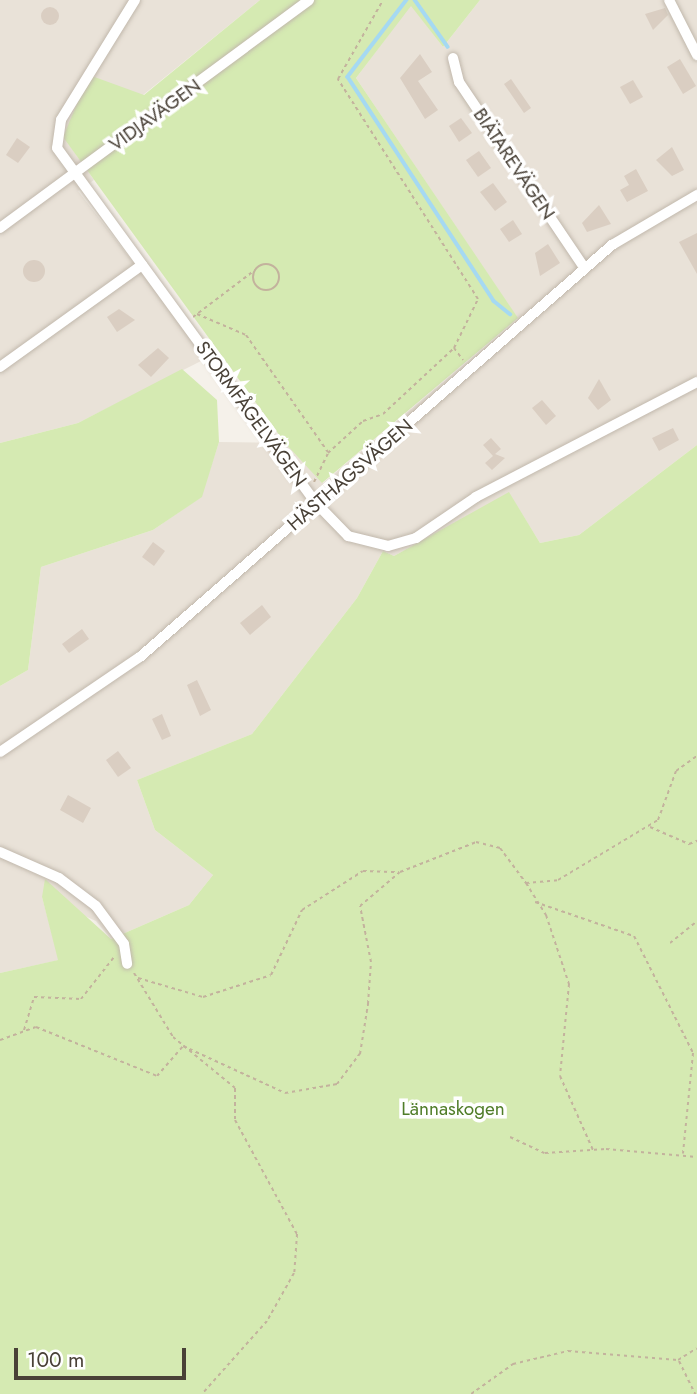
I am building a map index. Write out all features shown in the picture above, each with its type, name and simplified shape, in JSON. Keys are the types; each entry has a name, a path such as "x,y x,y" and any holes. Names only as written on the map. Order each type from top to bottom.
{"street":[{"name":"STORMFÅGELVÄGEN","path":"135,0 55,139 75,173 317,503 360,542 403,543 488,490 697,382"},
{"name":"VIDJAVÄGEN","path":"0,228 309,0"},
{"path":"669,0 697,55"},
{"name":"BIÄTAREVÄGEN","path":"453,58 459,82 584,267"},
{"name":"HÄSTHAGSVÄGEN","path":"0,752 140,657 584,267 697,195"},
{"path":"0,367 142,265"},
{"path":"0,852 78,890 124,944 127,964"}],"path":[{"path":"313,486 328,453 363,421 383,414 454,348 478,299 338,79 383,0"},
{"path":"189,320 255,270 274,266 276,285 260,288 255,270"},
{"path":"197,314 246,335 328,453"},
{"path":"454,348 471,369"},
{"path":"526,883 558,880 658,820 676,771 697,756"},
{"path":"648,826 689,844 697,841"},
{"path":"183,1046 285,1093 337,1084 360,1054 368,1004 371,962 360,906 400,872 476,842 500,848 546,915 569,984 560,1076 593,1150"},
{"path":"136,977 203,998 271,975 302,910 363,871 400,872"},
{"path":"535,902 634,936 695,1053 684,1154"},
{"path":"670,943 697,921"},
{"path":"24,1031 34,998 81,999 124,944"},
{"path":"127,964 183,1046 235,1088 235,1120 297,1234 294,1273 267,1321 202,1394"},
{"path":"0,1040 36,1027 96,1046 158,1076 183,1046"},
{"path":"510,1138 545,1153 593,1150 684,1154 697,1157"},
{"path":"471,1394 513,1364 568,1351 678,1360 697,1348"},
{"path":"678,1360 695,1394"}],"shaded area":[{"path":"0,0 260,0 143,95 63,136 94,180 78,191 207,358 78,423 0,443"},
{"path":"480,0 697,0 697,445 579,535 540,543 509,493 394,556 383,551 357,598 252,734 137,780 155,830 213,875 189,905 111,939 96,921 42,897 59,960 0,973 0,686 28,670 41,567 153,530 201,497 219,442 285,443 323,483 518,319 356,78 411,5 443,47"}],"green space":[{"path":"260,0 480,0 443,47 411,6 356,78 518,318 322,483 285,443 63,137 89,75 144,95"},
{"path":"182,369 217,400 219,442 202,497 153,530 41,567 28,670 0,686 0,443 78,423"},
{"name":"Lännaskogen","path":"697,445 697,1394 0,1394 0,973 58,960 42,897 45,879 111,939 189,905 213,875 155,830 137,780 252,734 357,598 383,551 394,556 509,492 540,543 579,535"}],"building":[{"path":"46,7 54,7 59,16 57,23 46,25 41,20 41,12"},
{"path":"665,8 668,15 653,30 645,14"},
{"path":"420,54 432,72 418,81 438,110 425,119 400,78"},
{"path":"680,59 696,86 683,94 667,67"},
{"path":"511,79 531,108 524,113 504,84"},
{"path":"633,80 643,97 630,104 620,87"},
{"path":"461,118 472,133 459,142 449,126"},
{"path":"17,138 30,147 18,163 6,155"},
{"path":"672,147 684,170 672,176 656,160"},
{"path":"479,151 491,168 478,177 466,160"},
{"path":"636,169 648,191 627,202 620,190 629,185 624,176"},
{"path":"493,183 507,202 495,211 480,192"},
{"path":"599,205 611,224 587,232 582,223"},
{"path":"513,220 522,234 509,242 500,229"},
{"path":"697,233 697,274 679,242"},
{"path":"548,244 560,263 540,276 535,253"},
{"path":"34,260 42,263 45,271 42,279 34,282 26,279 23,271 26,263"},
{"path":"119,309 135,320 117,332 107,317"},
{"path":"158,348 169,358 151,377 138,365"},
{"path":"599,379 611,400 598,410 588,398"},
{"path":"542,400 556,416 546,425 532,408"},
{"path":"673,428 679,440 659,451 652,438"},
{"path":"491,438 501,449 495,454 505,458 492,470 485,463 493,456 483,445"},
{"path":"153,542 165,551 154,566 142,557"},
{"path":"262,605 271,617 250,635 240,623"},
{"path":"82,629 89,639 69,653 62,644"},
{"path":"197,680 211,710 200,716 187,685"},
{"path":"162,714 171,736 162,740 152,719"},
{"path":"118,751 131,768 118,777 106,760"},
{"path":"68,795 91,808 83,823 60,810"}],"waterway":[{"path":"407,0 348,77 494,301 510,314"},
{"path":"415,0 448,47"}]}
